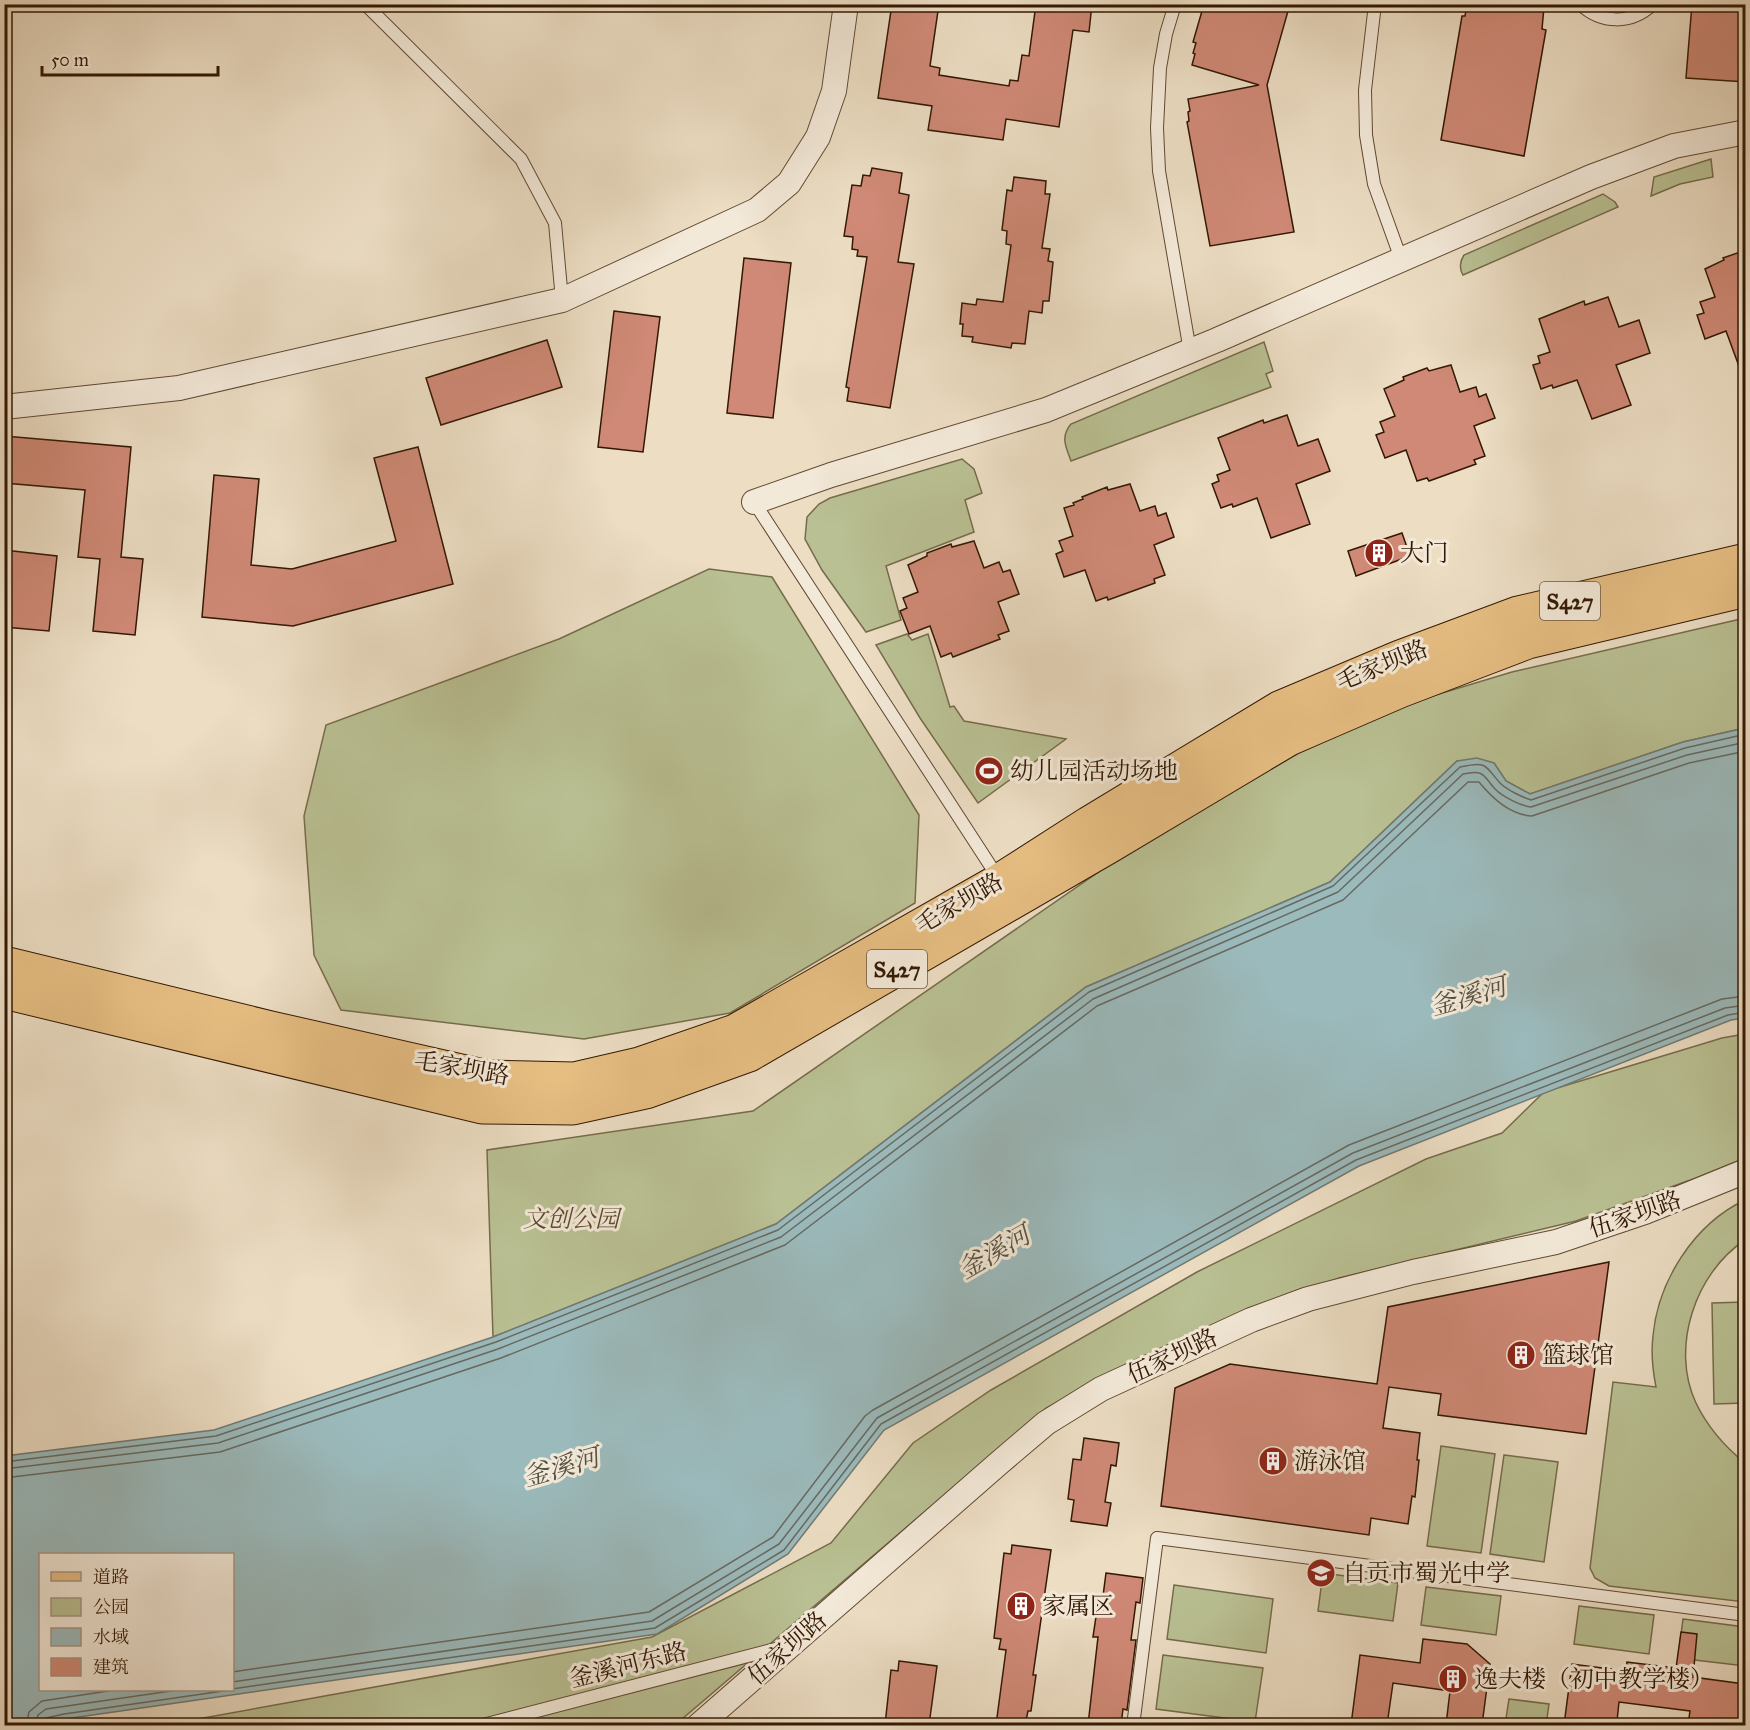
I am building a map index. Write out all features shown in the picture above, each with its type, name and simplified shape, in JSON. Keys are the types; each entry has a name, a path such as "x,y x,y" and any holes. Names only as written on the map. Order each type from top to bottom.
{"main road":[{"name":"毛家坝路","path":"4,963 271,1028 488,1077 574,1079 639,1064 735,1031 1000,880 1089,823 1279,708 1400,657 1518,613 1746,560"},
{"name":"毛家坝路","path":"4,992 482,1107 573,1108 646,1092 749,1055 1110,846 1289,739 1400,691 1528,642 1746,590"}],"street":[{"path":"4,407 179,388 562,300 757,210 789,183 818,138 834,91 846,4"},
{"path":"754,502 831,475 1046,410 1190,351 1591,177 1674,146 1746,132"},
{"name":"伍家坝路","path":"698,1725 1046,1423 1101,1389 1251,1320 1308,1299 1413,1272 1556,1242 1645,1212 1746,1171"}],"lane":[{"path":"365,4 521,159 555,223 562,300"},
{"path":"1175,4 1166,34 1160,68 1157,128 1159,171 1190,351"},
{"path":"1376,4 1365,90 1366,135 1374,184 1401,260"},
{"path":"1580,4 1591,14 1605,19 1620,20 1634,17 1646,11 1653,4"},
{"path":"754,502 1000,880"},
{"path":"1132,1725 1157,1538 1746,1616"},
{"name":"釜溪河东路","path":"478,1725 789,1646"}],"green space":[{"path":"1711,159 1713,177 1680,184 1651,196 1654,177"},
{"path":"1603,194 1615,202 1618,207 1463,275 1460,265 1464,255"},
{"path":"1264,342 1273,371 1266,374 1271,387 1071,461 1065,438 1071,424"},
{"path":"962,459 974,469 982,493 965,500 974,532 886,566 901,620 866,632 822,570 805,539 807,517 819,504 830,498"},
{"path":"709,569 772,577 919,815 915,903 730,1013 584,1039 341,1010 314,955 304,816 326,725 559,639"},
{"name":"文创公园","path":"1745,618 1745,728 1683,742 1530,794 1506,781 1494,763 1457,761 1330,882 1086,987 776,1224 493,1337 487,1150 753,1111 1116,860 1299,753 1409,703 1512,672"},
{"name":"幼儿园活动场地","path":"907,634 912,640 928,634 950,707 954,706 964,721 1066,739 978,803 920,718 876,645"},
{"path":"1745,1034 1745,1158 1576,1221 1339,1278 1193,1334 1116,1370 1046,1408 675,1725 159,1726 652,1637 831,1543 913,1443 991,1390 1197,1272 1426,1159 1502,1133 1544,1092 1722,1038"},
{"path":"1745,1200 1745,1240 1727,1254 1701,1292 1692,1313 1687,1336 1686,1359 1689,1382 1696,1403 1706,1421 1730,1450 1745,1463 1745,1602 1609,1586 1595,1578 1590,1568 1613,1382 1656,1387 1653,1336 1656,1315 1671,1275 1695,1239 1727,1210"},
{"path":"1745,1302 1745,1403 1714,1404 1712,1303"},
{"path":"1441,1446 1495,1454 1481,1553 1427,1546"},
{"path":"1504,1455 1558,1462 1544,1562 1490,1554"},
{"path":"1323,1573 1398,1583 1393,1621 1318,1611"},
{"path":"1174,1585 1273,1599 1266,1653 1167,1639"},
{"path":"1426,1587 1501,1596 1496,1635 1421,1625"},
{"path":"1579,1606 1654,1615 1649,1654 1574,1644"},
{"path":"1683,1619 1745,1627 1745,1666 1678,1658"},
{"path":"1163,1655 1263,1668 1255,1722 1156,1709"},
{"path":"1509,1699 1549,1704 1546,1725 1505,1725"}],"water":[{"name":"釜溪河","path":"1745,728 1745,1018 1731,1020 1359,1166 884,1430 788,1554 657,1634 35,1725 5,1725 5,1456 214,1430 493,1337 776,1224 1086,987 1330,882 1457,761 1477,758 1494,763 1506,781 1530,794 1683,742"}],"building":[{"path":"892,4 939,4 930,66 940,68 939,75 1009,86 1010,80 1018,81 1022,55 1029,56 1036,4 1092,4 1089,32 1073,30 1059,127 1006,119 1003,140 928,130 932,106 878,98"},
{"path":"1204,4 1290,4 1267,85 1294,232 1210,246 1187,122 1190,111 1188,99 1259,85 1192,65 1196,43 1193,42"},
{"path":"1467,4 1529,4 1544,7 1542,29 1546,30 1524,156 1441,140 1462,16 1465,16"},
{"path":"1692,4 1746,4 1746,82 1686,78"},
{"path":"872,168 902,173 899,193 909,195 898,262 914,264 890,408 847,401 849,388 846,387 867,257 857,256 858,250 852,249 853,237 844,236 852,185 861,186 863,175 870,176"},
{"path":"1014,177 1046,181 1045,194 1050,194 1042,248 1050,249 1048,261 1053,262 1049,301 1043,301 1042,313 1029,311 1025,344 1012,343 1011,348 972,342 973,337 962,336 963,324 960,324 962,303 976,305 977,299 1003,302 1011,245 1006,244 1007,231 1002,230 1007,190 1012,191"},
{"path":"1746,250 1746,377 1743,377 1726,331 1705,339 1697,315 1704,313 1700,302 1715,297 1705,269 1724,260 1723,258"},
{"path":"744,258 791,263 773,418 727,413"},
{"path":"1608,297 1619,327 1639,320 1650,353 1616,365 1631,405 1592,419 1577,380 1553,388 1552,385 1541,389 1533,365 1540,363 1538,356 1550,352 1539,319 1584,301 1585,305"},
{"path":"614,311 660,317 643,452 598,447"},
{"path":"547,340 562,387 441,425 426,378"},
{"path":"1451,365 1460,392 1476,387 1479,397 1486,394 1495,418 1474,426 1485,456 1474,460 1476,464 1429,481 1427,478 1417,481 1406,450 1385,458 1376,435 1384,432 1380,422 1395,416 1384,389 1404,380 1403,377 1427,368 1429,371"},
{"path":"1287,415 1298,446 1318,439 1330,471 1296,484 1310,524 1271,538 1257,498 1233,507 1232,504 1221,508 1212,484 1219,481 1217,475 1230,470 1218,438 1263,420 1264,423"},
{"path":"4,436 131,447 121,557 143,559 135,635 93,631 100,559 78,557 85,490 4,483"},
{"path":"418,447 453,584 293,626 202,617 214,475 259,479 251,565 292,569 396,541 374,458"},
{"path":"1130,484 1140,511 1155,506 1158,516 1166,513 1174,537 1154,545 1165,575 1154,579 1155,583 1108,600 1107,597 1096,601 1085,570 1064,577 1056,554 1063,551 1059,541 1073,536 1064,508 1074,505 1073,503 1083,499 1082,497 1107,487 1108,490"},
{"name":"大门","path":"1402,533 1410,556 1356,576 1348,551"},
{"path":"974,541 984,568 999,562 1003,572 1010,570 1019,594 998,602 1009,631 998,635 1000,639 953,657 951,653 941,657 930,626 909,634 900,611 907,608 903,598 918,592 908,565 927,556 927,553 951,544 952,547"},
{"path":"4,550 57,556 49,631 4,627"},
{"path":"1609,1262 1586,1434 1438,1415 1441,1394 1389,1387 1383,1428 1420,1433 1415,1497 1412,1496 1408,1524 1371,1518 1369,1535 1161,1506 1175,1388 1230,1364 1377,1384 1388,1307"},
{"name":"家属区","path":"1084,1438 1119,1443 1116,1466 1111,1465 1105,1502 1111,1503 1107,1526 1071,1521 1074,1500 1068,1499 1073,1459 1081,1460"},
{"name":"家属区","path":"1012,1545 1051,1550 1033,1675 1036,1675 1031,1711 1028,1711 1025,1725 996,1725 1006,1650 999,1649 1001,1639 994,1638 1004,1553 1011,1554"},
{"path":"1106,1573 1143,1578 1140,1603 1136,1602 1131,1640 1136,1640 1127,1710 1123,1709 1121,1725 1088,1725 1098,1637 1093,1637 1099,1596 1103,1596"},
{"path":"1681,1632 1697,1634 1693,1677 1744,1684 1739,1725 1688,1725 1690,1711 1619,1702 1617,1721 1603,1719 1602,1725 1564,1725 1572,1664 1626,1671 1627,1662 1676,1668"},
{"path":"1423,1639 1467,1644 1490,1664 1482,1725 1446,1725 1450,1691 1393,1683 1387,1725 1351,1725 1360,1655 1420,1663"},
{"path":"899,1661 937,1666 929,1725 885,1725 891,1670 898,1671"}],"place":[{"name":"大门","path":"1379,553"},
{"name":"幼儿园活动场地","path":"989,771"},
{"name":"篮球馆","path":"1521,1355"},
{"name":"游泳馆","path":"1273,1461"},
{"name":"自贡市蜀光中学","path":"1321,1573"},
{"name":"家属区","path":"1021,1606"},
{"name":"逸夫楼（初中教学楼）","path":"1453,1679"}]}
